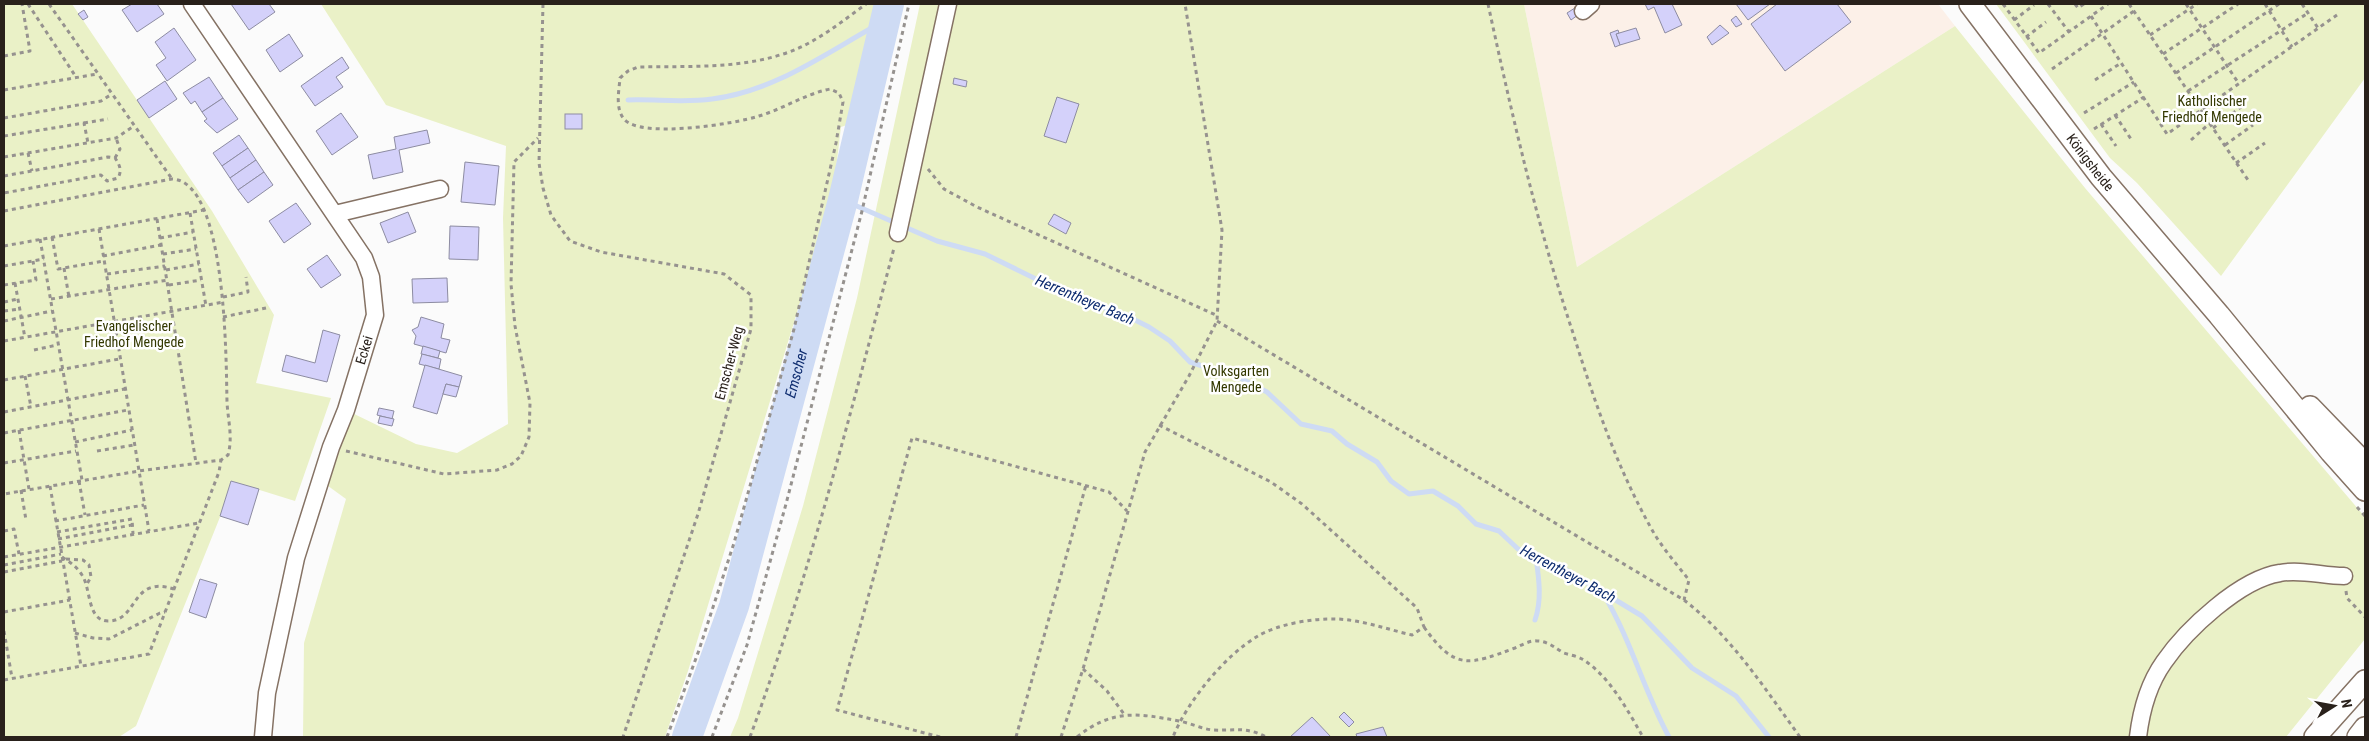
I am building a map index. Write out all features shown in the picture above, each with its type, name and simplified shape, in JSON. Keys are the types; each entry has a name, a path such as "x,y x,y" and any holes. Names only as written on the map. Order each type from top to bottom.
{"main road":[{"name":"Königsheide","path":"1970,4 2101,177 2365,490"},
{"name":"Königsheide","path":"2218,314 2365,464"},
{"path":"2315,737 2365,681"},
{"path":"2358,737 2365,728"}],"street":[{"name":"Eckei","path":"192,4 364,258 371,277 375,315 346,410 331,447 296,558 267,693 263,737"},
{"path":"898,232 948,4"},
{"path":"335,214 440,189"},
{"path":"2138,737 2148,692 2163,662 2190,632 2234,594 2278,573 2299,572 2323,576 2344,576"}],"path":[{"path":"4,56 30,51 22,4"},
{"path":"28,4 76,78"},
{"path":"49,4 172,179"},
{"name":"Emscher-Weg","path":"543,4 538,138 543,188 551,215 570,241 600,252 724,274 751,295 751,329 701,505 623,737"},
{"path":"667,737 699,650 734,543 794,329 836,143 843,102 838,93 830,89 758,116 726,124 662,129 638,127 625,121 620,111 620,78 628,71 638,67 749,63 782,55 813,40 866,4"},
{"path":"712,737 747,645 862,211 909,4"},
{"path":"1061,737 1083,669 1145,452 1189,376 1217,322 1222,230 1185,4"},
{"path":"1488,4 1514,126 1548,257 1602,425 1629,486 1656,537 1689,580 1684,600"},
{"path":"2003,4 2039,53 2108,4"},
{"path":"2048,4 2069,32"},
{"path":"2075,4 2078,8 2084,4"},
{"path":"2129,4 2248,180"},
{"path":"2186,4 2240,84"},
{"path":"2150,35 2197,4"},
{"path":"2163,54 2238,4"},
{"path":"2265,4 2292,47"},
{"path":"2176,73 2279,4"},
{"path":"2302,4 2318,28"},
{"path":"2014,20 2034,5"},
{"path":"2052,70 2134,11"},
{"path":"2188,91 2308,13"},
{"path":"2091,16 2168,134 2337,15"},
{"path":"2026,37 2046,22"},
{"path":"2096,80 2121,63"},
{"path":"4,90 97,74"},
{"path":"2084,114 2134,82"},
{"path":"4,118 101,101 112,94"},
{"path":"2094,129 2144,97"},
{"path":"2213,128 2241,107"},
{"path":"2116,115 2131,139"},
{"path":"4,136 108,119"},
{"path":"84,123 88,143"},
{"path":"2191,140 2210,123"},
{"path":"2102,124 2116,146"},
{"path":"2225,145 2253,125"},
{"path":"4,157 116,138 134,126"},
{"path":"115,158 120,149 116,138"},
{"path":"331,447 444,474 497,470 512,464 521,456 529,437 530,403 515,326 511,284 514,162 538,138"},
{"path":"2236,162 2265,143"},
{"path":"917,144 926,168 944,189 1014,225 1218,316"},
{"path":"28,153 32,171"},
{"path":"4,176 108,157 115,158 121,171 118,178 113,180 107,181 102,175 4,193"},
{"path":"4,211 172,179 181,179 188,184 208,217 223,296 232,443 228,455 221,460 81,480 4,494"},
{"path":"4,246 204,210"},
{"path":"190,213 206,306"},
{"path":"156,219 169,286 196,463"},
{"path":"99,229 149,531"},
{"path":"160,238 193,232"},
{"path":"750,737 800,590 841,452 898,232"},
{"path":"52,237 58,269 104,261"},
{"path":"40,239 61,370 75,442 85,515"},
{"path":"103,256 161,245"},
{"path":"163,254 196,249"},
{"path":"4,266 44,259"},
{"path":"4,285 36,280 33,261"},
{"path":"107,274 199,264"},
{"path":"64,268 69,297"},
{"path":"223,296 248,292 246,278"},
{"path":"51,299 168,280"},
{"path":"169,286 201,280"},
{"path":"15,283 25,338"},
{"path":"4,302 18,299"},
{"path":"4,341 224,302"},
{"path":"223,317 266,308"},
{"path":"4,311 20,309"},
{"path":"4,321 52,311"},
{"path":"1217,322 1684,600 1710,620 1746,663 1800,737"},
{"path":"34,350 57,345"},
{"path":"4,380 120,359"},
{"path":"25,376 32,407"},
{"path":"4,412 125,389"},
{"path":"4,433 128,410"},
{"path":"1159,425 1271,482 1302,504 1417,608 1424,627 1438,646 1457,659 1472,662 1534,640 1546,642 1564,652 1581,658 1596,669 1610,686 1643,737"},
{"path":"19,430 29,489"},
{"path":"75,442 132,430"},
{"path":"940,737 837,710 912,438 1109,492 1127,511"},
{"path":"98,451 134,445"},
{"path":"4,464 76,451"},
{"path":"4,680 149,654 220,472 221,460"},
{"path":"50,486 82,666"},
{"path":"1016,737 1086,486"},
{"path":"21,490 26,520"},
{"path":"55,521 144,505"},
{"path":"57,532 132,519 133,534"},
{"path":"4,557 200,522"},
{"path":"58,539 132,525"},
{"path":"4,531 14,529 19,554"},
{"path":"63,558 82,574 94,614 101,620 109,622 123,616 146,589 153,586 174,589"},
{"path":"4,565 63,558 83,560 90,565 91,577 86,584"},
{"path":"4,572 63,558"},
{"path":"2344,576 2347,598 2365,617"},
{"path":"4,612 70,600"},
{"path":"75,633 93,638 109,639 165,612"},
{"path":"1173,737 1180,721 1208,682 1230,659 1259,635 1306,620 1337,619 1363,622 1412,635 1424,627"},
{"path":"4,631 12,678"},
{"path":"1083,669 1107,692 1124,714"},
{"path":"1076,737 1101,722 1124,714 1180,721 1212,730 1240,728 1254,731 1266,737"}],"shaded area":[{"path":"1524,4 1938,4 1955,26 1577,267"}],"green space":[{"name":"Evangelischer Friedhof Mengede","path":"4,4 72,4 212,211 274,315 256,383 331,398 295,501 231,481 220,517 136,726 119,737 4,737"},
{"path":"321,4 881,4 856,122 841,127 833,194 688,671 665,737 303,737 304,643 346,499 324,483 346,410 416,444 457,453 508,424 503,218 506,146 386,105"},
{"name":"Volksgarten Mengede","path":"920,4 1524,4 1577,267 1955,26 2085,188 2365,517 2365,639 2286,737 730,737 738,718 803,506 857,298"},
{"name":"Katholischer Friedhof Mengede","path":"1996,4 2365,4 2365,78 2221,276 2137,183 2110,158"}],"building":[{"path":"132,4 157,4 164,14 137,32 122,10"},
{"path":"231,4 269,4 275,12 249,30"},
{"path":"1645,4 1672,4 1682,25 1665,33 1654,7 1648,10"},
{"path":"1736,4 1770,4 1748,20"},
{"path":"1777,4 1837,4 1851,22 1785,71 1751,24"},
{"path":"1578,6 1582,12 1571,20 1567,13"},
{"path":"84,10 88,17 83,20 78,14"},
{"path":"1736,16 1742,24 1736,27 1731,20"},
{"path":"1720,25 1729,33 1712,45 1707,37"},
{"path":"174,28 196,60 167,81 156,65 166,58 155,42"},
{"path":"1636,28 1640,39 1620,45 1616,34"},
{"path":"1618,30 1619,33 1616,34 1620,45 1615,47 1610,33"},
{"path":"289,34 303,56 280,72 266,50"},
{"path":"342,57 349,68 336,77 343,87 315,106 301,86"},
{"path":"209,77 223,98 202,112 195,101 191,104 183,93"},
{"path":"954,78 967,81 966,87 953,84"},
{"path":"165,81 177,99 149,118 137,100"},
{"path":"1057,97 1079,104 1066,143 1044,136"},
{"path":"223,98 238,119 217,133 204,121 207,119 202,112"},
{"path":"341,113 358,137 332,155 316,131"},
{"path":"565,114 582,114 582,129 565,129"},
{"path":"427,130 430,143 399,150 403,172 373,179 368,155 396,149 394,137"},
{"path":"239,135 248,148 222,166 213,153"},
{"path":"248,148 256,160 230,178 222,166"},
{"path":"256,160 264,172 238,190 230,178"},
{"path":"465,162 499,166 495,205 461,202"},
{"path":"264,172 273,185 248,203 238,190"},
{"path":"296,203 311,224 284,243 269,221"},
{"path":"408,212 416,232 388,243 380,223"},
{"path":"1054,214 1071,223 1066,234 1048,224"},
{"path":"450,226 479,227 478,260 449,259"},
{"path":"327,255 341,275 321,288 307,269"},
{"path":"447,278 448,302 413,303 412,279"},
{"path":"421,317 444,324 441,338 450,340 446,353 414,344 416,336 412,330 418,327"},
{"path":"323,330 340,335 327,382 282,371 286,355 315,363"},
{"path":"423,346 440,351 438,358 421,354"},
{"path":"422,354 441,359 439,369 419,364"},
{"path":"425,365 462,376 459,387 446,384 437,414 413,407"},
{"path":"446,384 459,387 456,397 443,394"},
{"path":"379,408 394,411 392,419 377,415"},
{"path":"380,416 394,419 392,426 378,423"},
{"path":"231,481 259,489 248,525 220,516"},
{"path":"200,579 217,584 206,618 189,612"},
{"path":"1344,712 1354,722 1349,727 1339,717"},
{"path":"1312,717 1331,737 1290,737"},
{"path":"1383,727 1387,737 1357,737 1356,734"}],"waterway":[{"name":"Emscher","path":"687,737 734,606 843,200 889,4"},
{"path":"628,100 702,100 736,95 759,88 802,68 886,20"},
{"name":"Herrentheyer Bach","path":"843,200 937,241 985,254 1077,299 1125,315 1149,327 1170,341 1190,362 1240,378 1267,392 1301,424 1332,431 1347,444 1377,462 1391,481 1409,494 1433,491 1458,506 1476,524 1499,531 1518,549 1540,561 1566,570 1642,616 1692,668 1736,696 1769,737"},
{"path":"1535,620 1539,597 1536,558"},
{"path":"1604,595 1614,612 1669,737"}]}
